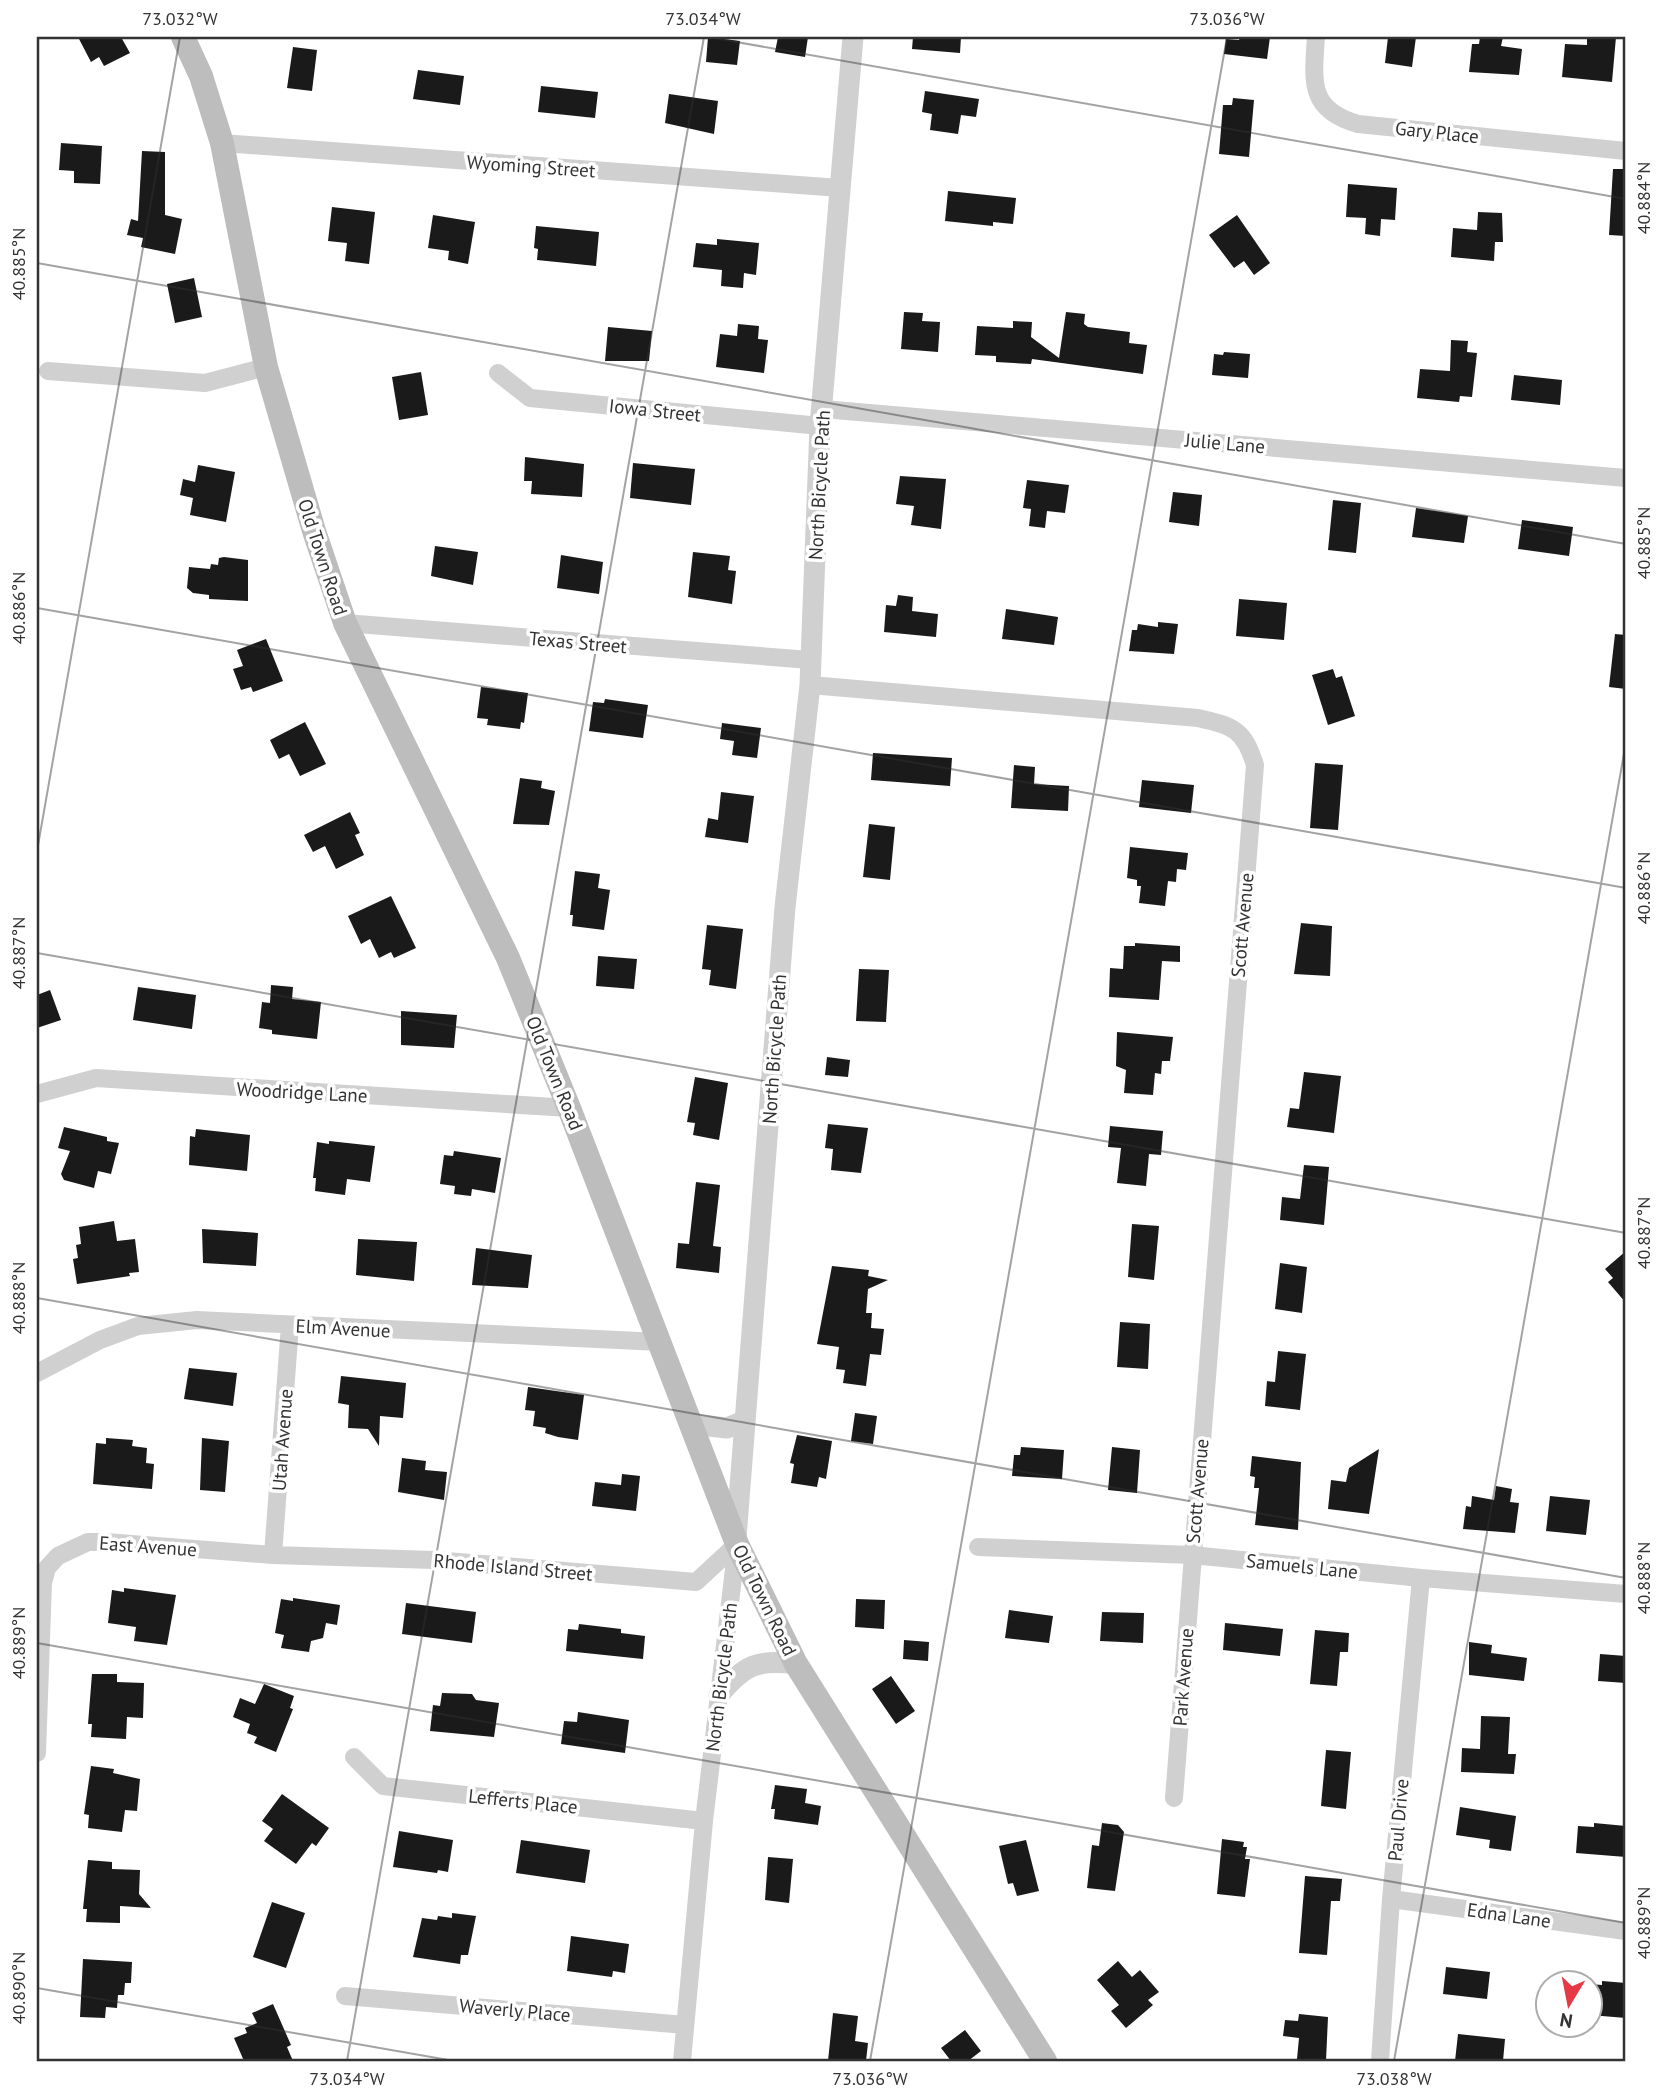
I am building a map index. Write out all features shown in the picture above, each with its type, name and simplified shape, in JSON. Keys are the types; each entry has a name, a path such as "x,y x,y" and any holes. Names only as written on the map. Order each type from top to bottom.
{"main road":[{"name":"Old Town Road","path":"183,37 201,76 222,143 266,367 314,531 345,623 508,958 569,1108 737,1544 796,1664 1045,2061"}],"street":[{"name":"North Bicycle Path","path":"682,2061 704,1821 737,1544 744,1421 785,907 810,685 821,417 853,37"},
{"name":"Gary Place","path":"1316,37 1313,77 1316,93 1330,113 1340,119 1358,124 1626,151"},
{"name":"Wyoming Street","path":"222,143 840,188"},
{"path":"48,370 205,383 266,367"},
{"name":"Iowa Street","path":"498,373 530,398 821,417"},
{"name":"Julie Lane","path":"821,417 1626,478"},
{"name":"Texas Street","path":"345,623 810,660"},
{"name":"Scott Avenue","path":"810,685 1198,718 1228,725 1248,741 1255,765 1192,1555"},
{"name":"Woodridge Lane","path":"37,1094 61,1085 96,1078 569,1108"},
{"name":"Elm Avenue","path":"37,1373 100,1340 138,1326 197,1320 660,1342"},
{"name":"Utah Avenue","path":"273,1555 290,1325"},
{"path":"691,1424 727,1428 744,1421"},
{"name":"East Avenue","path":"37,1753 43,1583 47,1568 58,1556 88,1542 273,1555"},
{"name":"Rhode Island Street","path":"273,1555 433,1560 696,1582 737,1544"},
{"name":"Samuels Lane","path":"978,1547 1192,1555 1421,1578 1626,1594"},
{"name":"Park Avenue","path":"1174,1798 1192,1555"},
{"name":"Paul Drive","path":"1380,2061 1391,1899 1421,1578"},
{"path":"719,1695 742,1670 754,1664 773,1661 796,1664"},
{"name":"Lefferts Place","path":"354,1757 383,1787 704,1821"},
{"name":"Edna Lane","path":"1391,1899 1626,1931"},
{"name":"Waverly Place","path":"345,1996 685,2025"}],"building":[{"path":"78,37 121,37 130,53 104,66 99,57 91,62"},
{"path":"708,37 740,41 737,65 706,62"},
{"path":"778,37 808,37 805,57 775,52"},
{"path":"913,37 961,37 960,53 912,49"},
{"path":"1240,37 1270,37 1267,59 1224,54 1226,39 1239,40"},
{"path":"1388,37 1416,37 1412,67 1385,63"},
{"path":"1480,37 1503,37 1501,46 1522,49 1519,75 1469,72 1472,44 1479,44"},
{"path":"1587,37 1616,37 1612,82 1562,77 1565,44 1587,45"},
{"path":"293,47 317,50 312,91 287,88"},
{"path":"418,70 464,76 460,105 413,99"},
{"path":"541,86 598,92 595,118 538,112"},
{"path":"925,91 979,99 976,117 961,115 958,134 930,130 932,114 922,112"},
{"path":"669,94 718,101 714,134 665,123"},
{"path":"1233,98 1254,100 1249,157 1219,154 1223,105 1232,105"},
{"path":"61,143 102,146 100,184 74,183 74,171 59,170"},
{"path":"142,151 165,152 165,215 182,219 175,254 141,247 143,238 127,235 131,219 138,221"},
{"path":"1613,169 1626,169 1626,236 1609,235"},
{"path":"1348,184 1397,188 1395,220 1381,219 1380,236 1365,234 1366,218 1346,217"},
{"path":"948,191 1016,198 1013,224 993,222 993,226 945,221"},
{"path":"332,207 375,212 369,264 345,261 347,243 328,241"},
{"path":"1478,212 1502,213 1503,242 1495,242 1494,261 1451,257 1453,228 1477,230"},
{"path":"433,215 475,222 468,264 448,260 449,251 428,248"},
{"path":"1237,215 1270,263 1254,275 1244,261 1234,268 1209,235"},
{"path":"536,226 599,232 596,266 537,260 538,249 534,248"},
{"path":"717,239 759,243 756,275 744,273 743,288 721,286 722,270 693,267 696,243 717,245"},
{"path":"194,278 202,317 175,323 167,284"},
{"path":"904,312 923,313 922,321 940,322 938,352 901,349"},
{"path":"1066,312 1085,314 1084,324 1088,327 1130,332 1129,343 1147,345 1143,374 1032,359 1031,364 996,362 996,356 975,355 977,326 1013,328 1013,321 1032,322 1031,337 1059,358"},
{"path":"738,324 759,326 758,339 768,340 764,373 716,367 720,334 737,336"},
{"path":"608,327 652,331 649,361 605,361"},
{"path":"1451,340 1468,341 1467,352 1477,353 1472,397 1460,396 1459,402 1417,398 1420,369 1450,371"},
{"path":"1224,352 1250,354 1248,378 1212,375 1214,354 1223,355"},
{"path":"421,372 428,415 399,420 392,377"},
{"path":"1514,375 1562,380 1560,405 1511,400"},
{"path":"525,457 584,464 582,497 531,494 532,481 524,481"},
{"path":"633,463 695,469 691,505 630,498"},
{"path":"198,465 235,472 226,522 190,515 193,498 180,495 183,479 195,482"},
{"path":"900,476 946,479 941,529 911,525 914,506 896,504"},
{"path":"1027,480 1069,485 1065,513 1047,511 1045,528 1029,526 1031,509 1023,508"},
{"path":"1173,492 1202,495 1199,526 1169,522"},
{"path":"1333,500 1361,503 1356,553 1328,550"},
{"path":"1416,508 1468,516 1464,543 1412,537"},
{"path":"1522,520 1573,527 1569,556 1518,549"},
{"path":"435,546 478,552 473,585 431,576"},
{"path":"693,552 730,556 728,570 736,571 732,604 688,597"},
{"path":"561,555 603,562 599,594 557,588"},
{"path":"219,558 248,560 248,601 209,599 209,595 193,593 187,588 189,567 210,569 211,564 218,565"},
{"path":"898,595 913,597 912,611 938,614 936,637 884,632 886,605 896,606"},
{"path":"1239,599 1287,603 1284,640 1236,636"},
{"path":"1006,609 1058,617 1054,645 1002,639"},
{"path":"1158,622 1178,624 1174,654 1129,651 1132,630 1137,630 1138,624 1158,627"},
{"path":"1615,634 1626,635 1626,689 1609,687"},
{"path":"266,639 283,681 253,692 251,687 241,690 233,669 243,666 237,650"},
{"path":"1333,669 1336,678 1342,676 1355,716 1328,725 1312,675"},
{"path":"481,687 528,693 524,723 521,722 520,729 487,725 488,719 477,718"},
{"path":"605,699 648,705 643,738 589,731 593,702 604,703"},
{"path":"305,722 326,764 300,776 289,754 279,759 270,740"},
{"path":"722,723 761,728 757,758 732,755 734,741 720,739"},
{"path":"873,753 952,758 950,786 871,780"},
{"path":"1315,763 1343,765 1338,830 1310,828"},
{"path":"1014,765 1035,767 1034,784 1069,786 1068,811 1011,808"},
{"path":"520,778 542,781 541,788 555,791 549,825 513,824"},
{"path":"1142,780 1194,785 1191,813 1139,807"},
{"path":"721,792 754,796 748,843 705,837 708,818 718,820"},
{"path":"350,812 360,833 355,835 364,855 336,869 325,846 313,852 304,835"},
{"path":"869,824 895,827 890,880 863,877"},
{"path":"1130,847 1188,853 1186,870 1177,869 1176,882 1168,881 1165,906 1139,903 1141,886 1137,886 1137,880 1127,878"},
{"path":"575,871 600,874 598,888 610,890 604,930 572,926 573,915 570,915"},
{"path":"391,896 416,948 394,958 391,952 379,958 370,939 361,944 348,916"},
{"path":"1301,923 1332,926 1330,976 1294,974"},
{"path":"707,925 743,929 736,989 709,985 711,970 702,969"},
{"path":"1135,943 1180,946 1180,962 1162,961 1159,1000 1109,997 1110,968 1123,969 1124,946 1135,946"},
{"path":"598,956 637,959 634,989 596,986"},
{"path":"859,969 889,970 886,1022 856,1021"},
{"path":"271,985 293,987 292,999 321,1002 317,1039 272,1034 272,1030 259,1028 262,1002 270,1003"},
{"path":"138,987 196,995 192,1029 133,1020"},
{"path":"50,990 61,1020 37,1028 37,995"},
{"path":"401,1011 457,1015 454,1048 401,1045"},
{"path":"1117,1032 1173,1037 1170,1061 1162,1061 1161,1074 1155,1073 1153,1095 1124,1093 1126,1070 1116,1066"},
{"path":"827,1057 850,1060 848,1077 825,1075"},
{"path":"1304,1072 1341,1076 1334,1133 1287,1127 1290,1108 1299,1109"},
{"path":"695,1077 728,1083 719,1140 693,1135 695,1123 687,1122"},
{"path":"828,1124 868,1128 861,1173 831,1170 833,1149 825,1148"},
{"path":"1110,1126 1163,1131 1161,1155 1149,1154 1146,1186 1117,1183 1121,1148 1108,1147"},
{"path":"64,1127 107,1137 107,1141 119,1143 111,1174 98,1171 94,1188 64,1180 61,1174 70,1151 58,1148"},
{"path":"196,1129 250,1135 247,1171 189,1165 190,1136 195,1137"},
{"path":"329,1141 375,1146 370,1182 347,1179 345,1195 315,1191 316,1178 313,1178 317,1142 329,1144"},
{"path":"454,1151 501,1158 495,1193 472,1189 471,1196 454,1194 455,1186 440,1184 444,1155 453,1156"},
{"path":"1304,1165 1329,1167 1324,1225 1280,1220 1282,1197 1300,1199"},
{"path":"696,1182 720,1185 713,1246 721,1247 719,1273 676,1268 678,1243 689,1244"},
{"path":"114,1221 117,1241 135,1239 139,1272 129,1273 130,1276 77,1284 73,1259 78,1258 76,1245 81,1244 79,1227"},
{"path":"1132,1224 1159,1226 1154,1280 1128,1277"},
{"path":"202,1229 258,1233 256,1266 203,1263"},
{"path":"358,1239 417,1242 414,1281 356,1275"},
{"path":"476,1248 532,1255 528,1288 472,1285"},
{"path":"1626,1251 1626,1303 1608,1282 1613,1278 1605,1269"},
{"path":"1280,1263 1307,1267 1302,1313 1275,1309"},
{"path":"832,1266 869,1270 868,1276 888,1280 868,1289 866,1313 872,1313 871,1328 884,1329 881,1355 870,1354 866,1386 843,1383 845,1370 836,1369 839,1347 817,1344"},
{"path":"1120,1322 1150,1324 1148,1369 1117,1367"},
{"path":"1278,1351 1306,1354 1300,1410 1265,1406 1267,1381 1275,1382"},
{"path":"189,1368 237,1373 233,1406 184,1399"},
{"path":"341,1376 406,1383 403,1418 380,1416 379,1446 368,1429 348,1428 349,1405 338,1403"},
{"path":"528,1387 584,1395 578,1440 545,1433 546,1428 533,1426 535,1411 525,1410"},
{"path":"855,1413 877,1416 873,1444 851,1441"},
{"path":"797,1435 832,1441 826,1479 819,1477 817,1487 791,1483 794,1464 790,1463"},
{"path":"106,1438 133,1440 132,1446 147,1448 146,1463 154,1464 152,1489 93,1484 96,1443 106,1444"},
{"path":"202,1438 229,1441 225,1492 200,1490"},
{"path":"1021,1447 1064,1450 1062,1479 1012,1476 1014,1455 1020,1455"},
{"path":"1112,1447 1140,1450 1137,1493 1108,1490"},
{"path":"1379,1449 1369,1514 1328,1509 1331,1480 1346,1482 1349,1468"},
{"path":"1252,1456 1301,1462 1298,1530 1255,1525 1259,1488 1254,1488 1255,1477 1250,1476"},
{"path":"402,1458 426,1461 425,1470 447,1472 444,1500 398,1492"},
{"path":"622,1474 640,1476 636,1511 592,1506 595,1482 621,1485"},
{"path":"1496,1486 1512,1489 1510,1502 1519,1503 1515,1533 1463,1529 1466,1506 1471,1507 1472,1496 1494,1500"},
{"path":"1550,1496 1590,1500 1586,1535 1546,1531"},
{"path":"124,1588 176,1595 167,1645 134,1641 136,1627 108,1623 112,1590 124,1592"},
{"path":"293,1598 340,1605 337,1625 326,1623 323,1638 311,1641 309,1652 281,1648 284,1635 275,1633 281,1599 293,1601"},
{"path":"856,1599 885,1600 884,1629 855,1627"},
{"path":"406,1603 476,1612 472,1643 402,1634"},
{"path":"1009,1610 1053,1616 1049,1643 1005,1638"},
{"path":"1102,1612 1144,1613 1143,1643 1100,1641"},
{"path":"1225,1623 1283,1629 1280,1656 1223,1650"},
{"path":"579,1624 621,1629 621,1633 645,1636 643,1659 566,1651 568,1629 578,1630"},
{"path":"1315,1630 1349,1633 1348,1652 1340,1652 1337,1686 1310,1684"},
{"path":"904,1640 929,1642 928,1661 903,1659"},
{"path":"1469,1642 1492,1645 1491,1653 1527,1658 1524,1681 1469,1675"},
{"path":"1600,1654 1626,1656 1626,1683 1598,1681"},
{"path":"92,1674 117,1674 117,1682 144,1683 143,1718 127,1717 126,1739 91,1737 92,1724 88,1724"},
{"path":"891,1676 915,1711 896,1724 872,1689"},
{"path":"264,1684 294,1696 290,1708 293,1709 276,1752 254,1743 257,1737 247,1733 250,1724 233,1717 240,1698 255,1704"},
{"path":"442,1693 472,1694 476,1700 499,1703 494,1737 430,1731 433,1705 440,1706"},
{"path":"578,1712 629,1720 625,1753 561,1744 564,1721 577,1722"},
{"path":"1481,1716 1510,1717 1508,1754 1516,1754 1514,1774 1461,1772 1462,1748 1480,1749"},
{"path":"1326,1750 1351,1752 1346,1809 1321,1806"},
{"path":"91,1766 114,1769 113,1773 140,1779 137,1811 125,1810 122,1832 88,1828 89,1815 84,1814"},
{"path":"775,1785 807,1789 805,1803 821,1806 818,1825 774,1819 775,1809 771,1809"},
{"path":"282,1794 329,1828 316,1846 312,1843 296,1864 264,1841 273,1829 262,1821"},
{"path":"1460,1807 1516,1816 1511,1851 1489,1848 1490,1840 1456,1835"},
{"path":"1102,1823 1118,1825 1124,1832 1115,1891 1087,1888 1092,1845 1099,1846"},
{"path":"1594,1823 1626,1826 1626,1857 1576,1853 1578,1826 1594,1827"},
{"path":"399,1831 453,1840 448,1872 393,1867"},
{"path":"1222,1839 1244,1842 1243,1847 1247,1847 1245,1859 1250,1859 1245,1897 1217,1894"},
{"path":"521,1840 590,1850 585,1883 516,1873"},
{"path":"1026,1840 1039,1891 1017,1896 1013,1883 1008,1884 999,1846"},
{"path":"768,1857 793,1859 789,1903 765,1900"},
{"path":"88,1860 112,1862 112,1869 140,1870 139,1894 151,1908 120,1906 120,1923 86,1922 87,1909 83,1909"},
{"path":"1305,1876 1342,1879 1340,1901 1331,1901 1327,1955 1299,1953"},
{"path":"272,1902 305,1913 286,1968 253,1957"},
{"path":"452,1913 476,1916 468,1955 461,1955 460,1964 413,1957 422,1918 452,1918"},
{"path":"571,1936 629,1944 625,1973 613,1971 612,1977 567,1971"},
{"path":"83,1959 132,1962 131,1983 125,1983 124,1995 118,1995 117,2008 106,2007 105,2018 80,2017"},
{"path":"1118,1961 1132,1977 1140,1970 1159,1992 1148,2000 1153,2005 1126,2028 1111,2011 1119,2005 1097,1980"},
{"path":"1446,1967 1490,1972 1487,1999 1443,1994"},
{"path":"1604,1981 1626,1983 1626,2018 1604,2016"},
{"path":"273,2004 291,2045 287,2047 293,2061 244,2061 234,2038 247,2033 245,2028 257,2023 252,2013"},
{"path":"833,2013 858,2016 855,2041 868,2043 866,2061 828,2061"},
{"path":"1299,2014 1328,2017 1326,2061 1297,2059 1299,2038 1283,2036 1285,2020 1298,2021"},
{"path":"965,2030 981,2051 968,2061 951,2061 941,2048"},
{"path":"1458,2034 1505,2039 1503,2061 1455,2061"}]}
